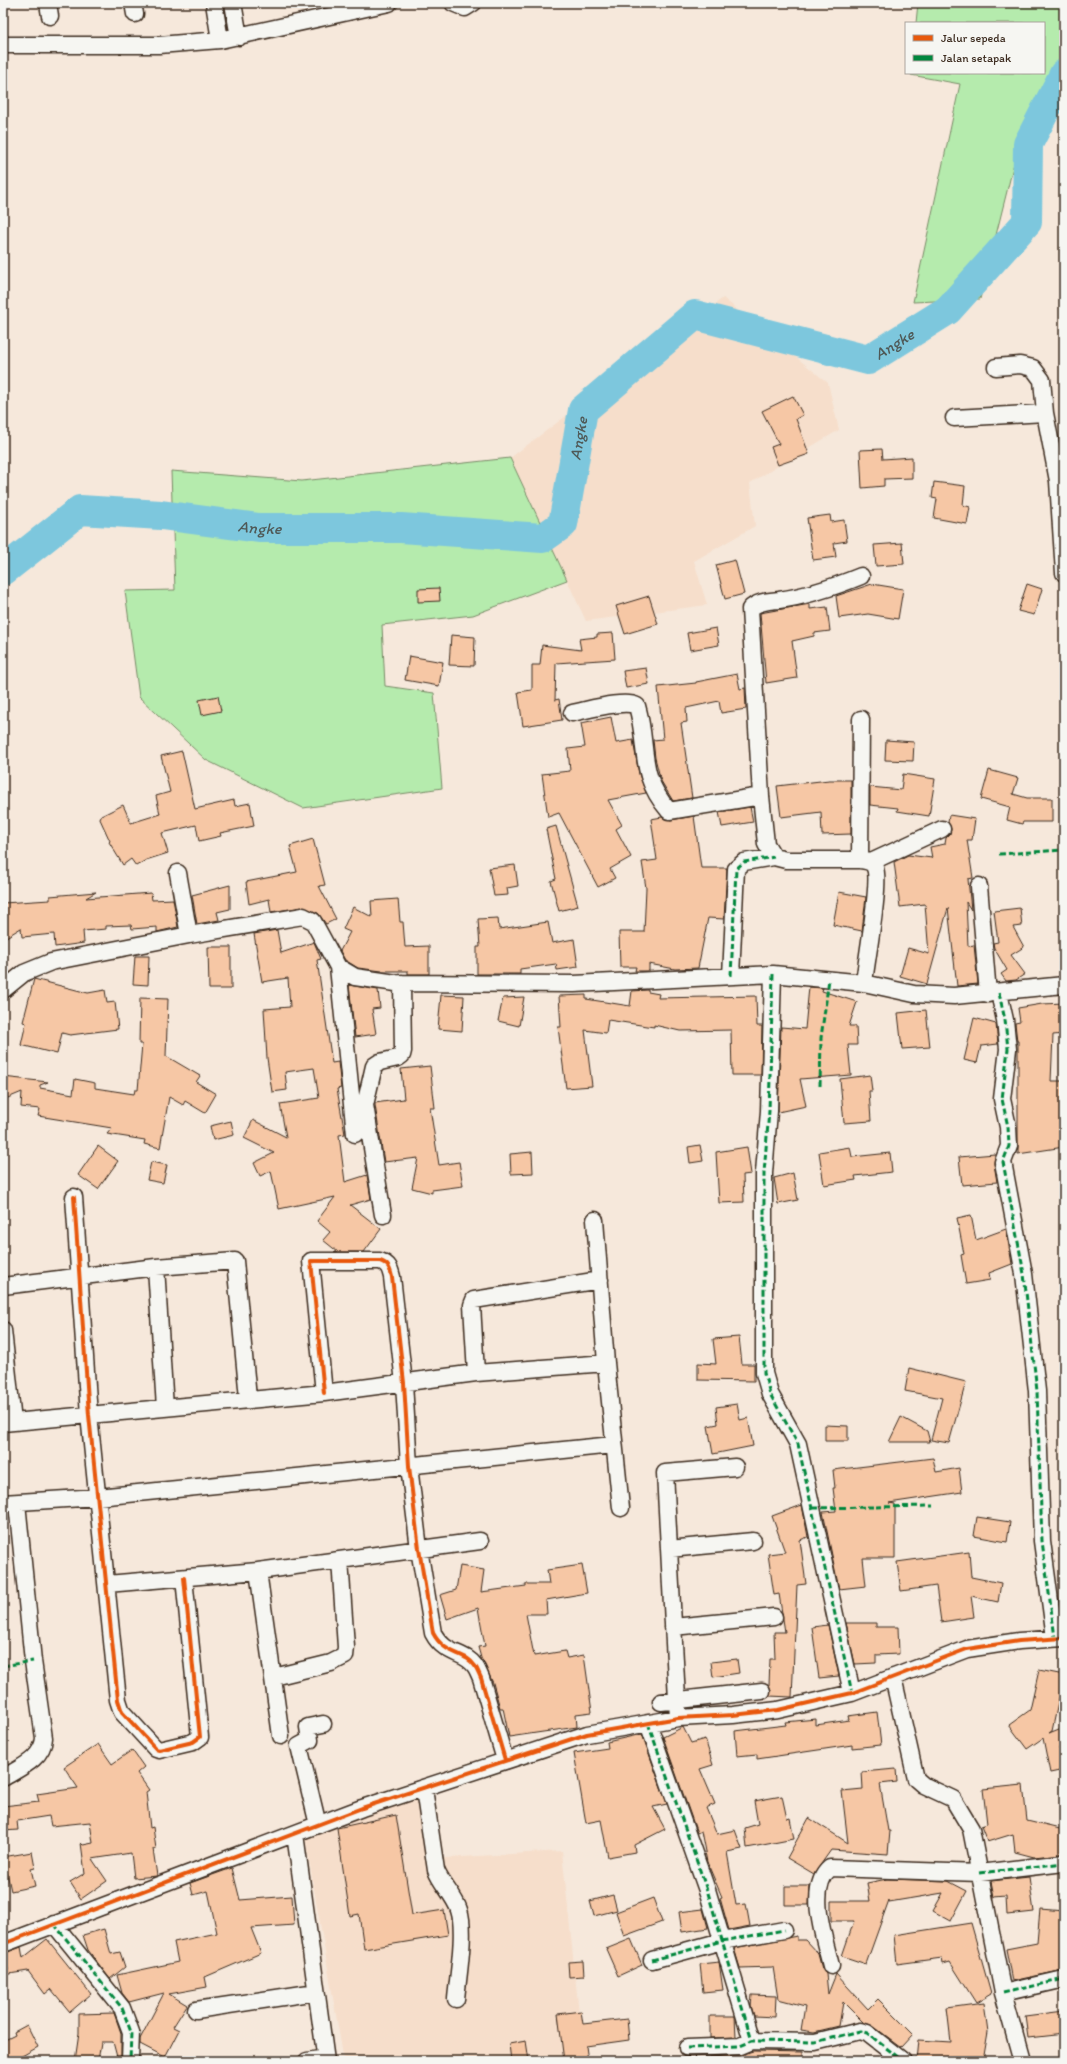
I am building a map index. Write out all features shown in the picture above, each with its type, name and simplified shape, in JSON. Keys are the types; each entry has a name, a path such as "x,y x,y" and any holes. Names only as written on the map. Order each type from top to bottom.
{"street":[{"path":"214,3 220,40"},
{"path":"233,3 240,37"},
{"path":"3,45 159,45 220,40 240,37 389,3"},
{"path":"453,3 465,8 473,3"},
{"path":"996,367 1020,365 1033,368 1042,380 1045,413 1061,481 1064,573"},
{"path":"954,418 1045,413"},
{"path":"774,857 766,844 761,796 750,609 759,603 794,598 824,591 861,576"},
{"path":"572,713 623,704 632,704 637,706 647,773 660,801 669,811 761,796"},
{"path":"860,719 865,861"},
{"path":"731,976 736,869 744,862 774,857 786,860 865,861 942,829"},
{"path":"864,983 876,889 875,867 865,861"},
{"path":"178,873 189,935"},
{"path":"3,1944 362,1808 424,1789 505,1760 587,1734 678,1718 733,1715 778,1710 852,1692 967,1649 1059,1638 1042,1541 1037,1391 1024,1274 1003,1162 1009,1146 1008,1127 1002,1099 1008,1049 1005,1020 993,993 979,886"},
{"path":"3,990 24,974 51,962 189,935 303,916 313,921 338,967 356,1134"},
{"path":"338,967 355,976 402,983 574,984 773,974 864,983 930,996 993,993 1064,985"},
{"path":"773,974 769,1110 764,1173 764,1373 770,1394 796,1439 802,1456 852,1692"},
{"path":"383,1215 365,1105 374,1066 380,1062 402,1056 402,983"},
{"path":"74,1197 89,1415 120,1706 128,1719 156,1749 159,1750 193,1742 200,1737 184,1578"},
{"path":"594,1220 620,1508"},
{"path":"3,1286 156,1267 235,1260 248,1398"},
{"path":"324,1393 311,1261 380,1261 386,1263 390,1268 404,1383 410,1466 419,1550 433,1633 438,1642 444,1648 467,1659 475,1665 481,1678 505,1760"},
{"path":"156,1267 165,1408"},
{"path":"476,1373 472,1304 474,1300 600,1280"},
{"path":"3,1330 8,1423 165,1408 248,1398 324,1393 476,1373 606,1363"},
{"path":"3,1778 33,1759 44,1745 10,1503 98,1497 614,1446"},
{"path":"678,1718 665,1473 735,1467"},
{"path":"107,1584 258,1571 480,1541"},
{"path":"669,1549 753,1541"},
{"path":"274,1677 331,1663 345,1656 346,1647 340,1560"},
{"path":"258,1571 274,1677 281,1736"},
{"path":"673,1627 774,1617"},
{"path":"893,1677 916,1779 923,1785 953,1799 959,1806 971,1828 1003,1993 1022,2061"},
{"path":"661,1702 762,1691"},
{"path":"648,1723 708,1893 752,2041"},
{"path":"318,1825 299,1746 310,1740 308,1727 323,1724"},
{"path":"424,1789 436,1870 439,1879 454,1898 461,1918 456,1999"},
{"path":"295,1834 326,2060 307,2061"},
{"path":"831,1966 819,1918 818,1894 827,1871 830,1868 980,1873 1064,1863"},
{"path":"54,1924 122,2008 131,2032 130,2061"},
{"path":"652,1960 722,1941 784,1930"},
{"path":"1003,1993 1064,1979"},
{"path":"196,2010 316,1992"},
{"path":"687,2048 740,2046 752,2041 815,2042 860,2031 866,2033 903,2061"}],"shaded area":[{"path":"723,298 828,383 839,430 750,483 755,526 694,561 707,605 586,621 510,458"},
{"path":"417,1794 430,1859 562,1851 584,2061 344,2061 304,1831"}],"green space":[{"path":"918,3 1064,3 1064,67 1019,143 980,299 913,302 960,84 911,74 1045,74 1045,22 916,22"},
{"path":"510,458 567,580 473,615 382,625 385,686 434,693 442,788 303,808 206,760 139,697 125,591 175,590 171,471 302,481"}],"building":[{"path":"793,396 803,415 796,419 809,454 778,465 771,447 779,444 762,411"},
{"path":"882,449 883,459 912,457 912,478 884,479 884,486 862,488 860,450"},
{"path":"934,482 965,486 963,505 970,507 967,524 934,518 937,499 932,498"},
{"path":"830,515 831,522 844,520 847,541 834,543 836,557 813,560 807,518"},
{"path":"902,543 904,564 876,566 874,545"},
{"path":"735,560 744,594 725,599 716,565"},
{"path":"872,584 903,589 898,619 868,614 839,618 836,596"},
{"path":"1027,584 1042,589 1034,615 1018,611"},
{"path":"439,588 440,601 418,602 418,589"},
{"path":"649,596 658,624 625,634 616,606"},
{"path":"810,604 810,609 827,607 830,631 814,633 814,636 792,641 797,678 766,683 760,613"},
{"path":"716,628 719,645 690,650 687,633"},
{"path":"613,633 615,659 556,663 555,700 559,699 562,720 523,726 518,692 532,690 532,665 540,665 542,645 581,650 579,639 597,637 597,634"},
{"path":"451,635 475,637 474,666 449,665"},
{"path":"409,656 443,662 439,686 405,680"},
{"path":"646,668 649,684 626,688 623,671"},
{"path":"737,674 740,689 745,688 746,709 721,713 719,701 686,708 687,722 681,723 692,798 673,801 661,781 655,758 653,740 663,739 658,687 696,683"},
{"path":"218,696 221,711 202,715 199,700"},
{"path":"611,717 616,743 633,740 639,774 646,793 608,800 622,825 616,829 631,857 610,869 615,878 598,887 559,813 548,817 542,774 570,771 568,749 585,747 581,723"},
{"path":"886,740 914,742 913,761 885,760"},
{"path":"182,751 195,809 234,800 235,806 250,803 254,826 220,833 221,836 199,841 196,825 162,833 168,853 146,860 136,866 131,859 123,865 109,842 110,841 99,817 123,805 131,823 160,814 156,796 170,792 161,756"},
{"path":"989,770 1018,778 1013,794 1027,798 1052,798 1052,822 1023,822 1022,824 1007,820 1010,807 981,799"},
{"path":"903,774 935,779 929,816 897,811 898,808 870,805 870,787 901,790"},
{"path":"829,780 851,780 851,834 822,835 821,812 781,817 777,786"},
{"path":"750,807 753,822 722,827 719,812"},
{"path":"949,815 975,819 972,840 967,840 973,878 968,879 971,910 966,902 968,946 974,945 978,984 957,986 948,908 927,984 900,976 908,948 929,954 925,904 900,907 894,862 908,855 932,858 930,847 945,844 946,838 950,834 951,829 948,822"},
{"path":"694,816 701,868 727,868 724,919 708,918 698,968 675,969 649,964 649,971 635,971 636,967 620,967 619,932 644,932 646,888 642,862 657,860 651,819 662,817 671,820"},
{"path":"556,826 578,906 559,911 551,881 556,879 546,829"},
{"path":"313,839 325,885 319,886 336,919 326,924 318,913 302,907 271,912 269,899 249,904 246,882 297,872 290,846"},
{"path":"515,865 518,886 507,888 508,895 494,896 489,868"},
{"path":"230,885 230,909 217,912 219,920 197,924 192,895"},
{"path":"96,892 86,898 151,893 152,900 173,899 178,927 157,932 157,927 132,929 131,925 106,926 106,929 83,931 84,943 55,947 54,934 22,937 21,928 3,939 3,903 50,900 50,896"},
{"path":"839,892 866,897 862,931 833,925"},
{"path":"398,899 400,922 403,922 405,947 429,946 429,974 408,974 408,971 382,971 358,968 345,960 340,951 350,932 343,929 353,907 372,917 371,901"},
{"path":"1020,908 1022,926 1013,927 1024,947 1011,955 1025,974 1016,980 1006,981 1001,974 1007,970 994,948 993,943 998,942 994,911"},
{"path":"498,918 499,929 548,922 552,943 574,939 578,967 557,970 556,964 520,969 520,974 477,974 477,947 480,947 478,919"},
{"path":"277,930 281,953 314,942 321,959 317,960 332,1063 338,1062 341,1088 337,1089 345,1134 339,1135 345,1182 367,1175 371,1199 350,1205 381,1229 364,1252 338,1252 323,1240 330,1232 317,1221 335,1197 279,1209 271,1171 260,1176 254,1163 274,1153 244,1138 253,1120 286,1137 280,1104 319,1098 314,1068 285,1072 287,1090 272,1092 267,1058 264,1009 290,1007 288,978 262,982 254,934"},
{"path":"208,947 231,947 231,989 209,989"},
{"path":"135,956 149,956 148,985 133,984"},
{"path":"34,979 88,993 105,990 107,1003 115,1002 118,1029 70,1035 62,1033 57,1054 21,1045 26,1023 23,1022"},
{"path":"349,985 378,990 380,1008 372,1009 376,1034 355,1037"},
{"path":"809,987 823,988 822,991 857,1002 849,1026 856,1026 857,1045 848,1045 851,1075 800,1079 806,1106 778,1112 781,1027 805,1029"},
{"path":"648,990 648,992 659,994 658,998 756,996 757,1026 762,1026 761,1075 732,1075 731,1030 680,1031 654,1025 654,1027 608,1020 606,1033 585,1030 592,1086 566,1088 558,1027 561,1027 559,996 586,995 586,999 630,1006 632,991"},
{"path":"441,995 464,996 462,1031 438,1029"},
{"path":"524,997 519,1026 498,1021 503,998"},
{"path":"140,998 168,999 166,1056 200,1076 196,1082 216,1094 205,1113 185,1101 183,1105 169,1097 160,1148 144,1144 145,1140 107,1134 112,1128 38,1116 40,1109 21,1107 22,1092 3,1100 3,1077 48,1082 40,1085 40,1088 73,1094 75,1079 95,1083 95,1088 134,1094 135,1090 138,1090 142,1044 139,1044"},
{"path":"1064,1003 1064,1034 1053,1035 1051,1081 1064,1081 1064,1147 1018,1154 1018,1041 1015,1023 1020,1022 1018,1008 1042,1004"},
{"path":"926,1010 930,1047 902,1049 898,1013"},
{"path":"974,1018 996,1024 998,1044 981,1046 977,1063 964,1060"},
{"path":"430,1066 435,1108 430,1108 439,1165 459,1162 463,1186 432,1190 432,1193 412,1188 418,1158 384,1162 375,1105 375,1103 404,1099 401,1069"},
{"path":"870,1075 872,1091 869,1091 871,1121 844,1123 840,1079"},
{"path":"231,1121 234,1135 213,1140 210,1126"},
{"path":"700,1145 703,1161 690,1163 688,1147"},
{"path":"98,1146 118,1161 98,1189 78,1175"},
{"path":"747,1147 751,1174 743,1175 744,1202 719,1203 716,1152"},
{"path":"850,1147 852,1157 890,1153 892,1172 855,1176 856,1180 824,1185 819,1152"},
{"path":"532,1152 533,1173 511,1174 510,1154"},
{"path":"995,1154 994,1164 997,1182 962,1185 959,1157"},
{"path":"151,1162 167,1165 163,1183 147,1180"},
{"path":"793,1173 798,1200 778,1204 774,1178"},
{"path":"971,1215 976,1240 1006,1229 1012,1264 989,1273 990,1280 966,1284 961,1255 964,1254 957,1218"},
{"path":"739,1337 742,1364 754,1364 754,1381 698,1380 698,1363 716,1364 713,1339"},
{"path":"909,1368 966,1382 949,1443 931,1440 942,1398 905,1391"},
{"path":"737,1404 740,1420 748,1418 753,1446 713,1454 708,1426 718,1424 716,1407"},
{"path":"901,1417 927,1431 930,1442 889,1442"},
{"path":"825,1425 848,1426 848,1441 825,1441"},
{"path":"933,1458 936,1472 959,1468 962,1492 889,1503 895,1504 895,1558 863,1558 866,1586 839,1589 823,1512 836,1511 833,1488 835,1488 833,1470"},
{"path":"802,1505 808,1537 800,1540 806,1584 797,1585 792,1697 769,1696 771,1690 769,1685 770,1659 775,1659 774,1632 785,1632 779,1594 774,1595 768,1554 785,1552 772,1516"},
{"path":"977,1517 1010,1522 1007,1542 974,1536"},
{"path":"969,1552 971,1577 1001,1583 998,1602 971,1596 974,1617 941,1622 936,1586 901,1591 897,1562"},
{"path":"582,1565 587,1593 546,1600 547,1614 526,1614 534,1656 565,1651 567,1658 584,1655 592,1712 576,1714 577,1727 509,1737 503,1708 500,1708 493,1683 481,1658 478,1647 485,1646 478,1608 447,1619 440,1595 456,1590 460,1566 484,1570 481,1592 526,1586 526,1584 549,1584 547,1570"},
{"path":"846,1623 876,1623 876,1627 898,1627 899,1654 876,1655 876,1663 855,1664"},
{"path":"828,1625 839,1676 819,1678 812,1627"},
{"path":"737,1659 739,1673 713,1677 711,1662"},
{"path":"1039,1670 1064,1675 1052,1731 1049,1733 1064,1727 1064,1745 1059,1748 1064,1770 1050,1773 1043,1738 1027,1749 1009,1725 1030,1710"},
{"path":"877,1712 881,1745 852,1748 852,1745 757,1759 757,1754 737,1756 735,1731 786,1725 785,1722 816,1719 816,1725 849,1720 848,1716"},
{"path":"683,1727 691,1743 705,1739 713,1765 700,1769 715,1804 706,1808 717,1834 735,1830 742,1849 727,1852 736,1905 746,1904 750,1926 729,1930 720,1898 722,1897 707,1862 701,1831 697,1833 663,1737"},
{"path":"642,1734 667,1804 653,1807 665,1829 634,1845 635,1852 608,1857 601,1820 586,1823 574,1753 608,1748 607,1742"},
{"path":"98,1744 112,1764 132,1750 144,1767 137,1773 149,1790 146,1792 150,1828 153,1827 156,1849 153,1849 157,1876 134,1878 131,1853 92,1859 107,1881 81,1899 70,1882 85,1873 81,1843 83,1845 93,1843 90,1822 51,1826 49,1816 17,1821 18,1830 3,1831 3,1806 39,1802 37,1794 78,1788 64,1767"},
{"path":"896,1769 897,1782 880,1784 888,1831 890,1831 888,1854 831,1850 814,1874 787,1858 809,1818 848,1843 842,1791 863,1789 862,1772"},
{"path":"1023,1785 1027,1821 1064,1830 1061,1854 1034,1857 1015,1852 1013,1834 987,1842 981,1826 987,1824 983,1789"},
{"path":"782,1796 787,1819 790,1818 794,1839 747,1848 745,1828 758,1824 754,1801"},
{"path":"396,1815 412,1915 444,1910 448,1935 364,1949 359,1914 350,1916 337,1828"},
{"path":"32,1852 35,1868 31,1869 35,1886 11,1891 7,1873 5,1873 3,1857"},
{"path":"232,1868 240,1900 292,1896 294,1925 251,1928 261,1953 205,1977 207,1987 169,1994 187,2005 173,2027 179,2030 165,2057 140,2044 140,2039 164,1993 129,2002 122,1993 117,1975 178,1962 174,1942 217,1933 208,1891 193,1895 190,1883"},
{"path":"1029,1877 1034,1912 1007,1915 1006,1896 994,1897 991,1881"},
{"path":"887,1879 948,1881 967,1891 951,1921 933,1911 943,1893 889,1902 889,1900 866,1964 842,1956 854,1921 831,1921 831,1901 870,1901 867,1883"},
{"path":"785,1886 810,1886 809,1905 785,1905"},
{"path":"613,1895 617,1910 594,1916 590,1901"},
{"path":"653,1898 662,1922 624,1936 616,1912"},
{"path":"703,1909 708,1928 682,1932 679,1912"},
{"path":"1040,1909 1064,1911 1064,1970 1012,1981 1006,1949 1037,1943"},
{"path":"971,1923 991,1994 976,2003 950,1962 943,1964 942,1958 897,1964 894,1935"},
{"path":"104,1929 111,1954 120,1952 125,1967 110,1979 88,1950 83,1935"},
{"path":"797,1936 797,1940 805,1940 818,1954 822,1969 826,1974 828,1994 836,1974 868,2009 878,1999 913,2034 901,2047 873,2026 863,2022 843,2002 839,2026 814,2032 801,2030 805,2006 778,1999 773,1967 740,1968 734,1948"},
{"path":"47,1939 91,1994 70,2012 51,1989 45,1994 28,1971 3,1975 8,1970 5,1953 21,1947 23,1958"},
{"path":"631,1939 642,1965 618,1976 606,1949"},
{"path":"583,1961 584,1976 569,1977 568,1962"},
{"path":"719,1962 723,1990 703,1992 700,1964"},
{"path":"752,1995 776,1996 775,2017 754,2016 751,2006"},
{"path":"984,2003 988,2032 983,2061 916,2061 918,2040 951,2042 947,2008"},
{"path":"581,2011 583,2024 627,2019 629,2040 586,2046 588,2061 564,2061 558,2014"},
{"path":"1064,2011 1064,2034 1028,2038 1025,2016"},
{"path":"114,2013 121,2033 121,2056 117,2057 113,2042 101,2042 98,2061 75,2061 79,2033 79,2014"},
{"path":"710,2016 735,2016 736,2037 710,2038"},
{"path":"27,2025 38,2047 22,2056 25,2061 3,2061 3,2041 15,2035 14,2032"},
{"path":"526,2041 529,2061 511,2061 509,2044"},
{"path":"754,2051 802,2052 802,2061 710,2061 710,2057 741,2055"}],"waterway":[{"name":"Angke","path":"3,571 80,510 161,515 259,528 401,528 543,538 563,524 583,410 695,315 868,360 948,310 1027,222 1028,144 1064,74"}],"marked path":[{"path":"999,854 1064,850"},
{"path":"731,976 736,869 744,862 774,857"},
{"path":"773,974 769,1111 764,1173 764,1373 770,1394 798,1444 852,1693"},
{"path":"820,1086 821,1038 829,979"},
{"path":"999,993 1005,1020 1008,1049 1002,1099 1008,1127 1009,1146 1003,1162 1024,1274 1037,1391 1042,1541 1055,1638"},
{"path":"813,1508 933,1506"},
{"path":"3,1666 33,1661"},
{"path":"648,1723 708,1893 752,2041"},
{"path":"980,1873 1064,1863"},
{"path":"54,1924 122,2008 131,2032 130,2061"},
{"path":"652,1960 722,1941 784,1930"},
{"path":"1003,1993 1064,1979"},
{"path":"687,2048 740,2046 752,2041 815,2042 860,2031 867,2033 903,2061"}],"cycle path":[{"path":"74,1197 89,1415 118,1700 122,1712 156,1749 159,1750 193,1742 200,1737 184,1578"},
{"path":"324,1393 311,1261 383,1262 389,1267 392,1277 404,1383 409,1466 419,1549 433,1633 443,1646 471,1661 477,1669 505,1760"},
{"path":"3,1944 362,1808 587,1734 678,1718 733,1715 778,1710 852,1693 967,1649 1019,1641 1064,1638"}]}
